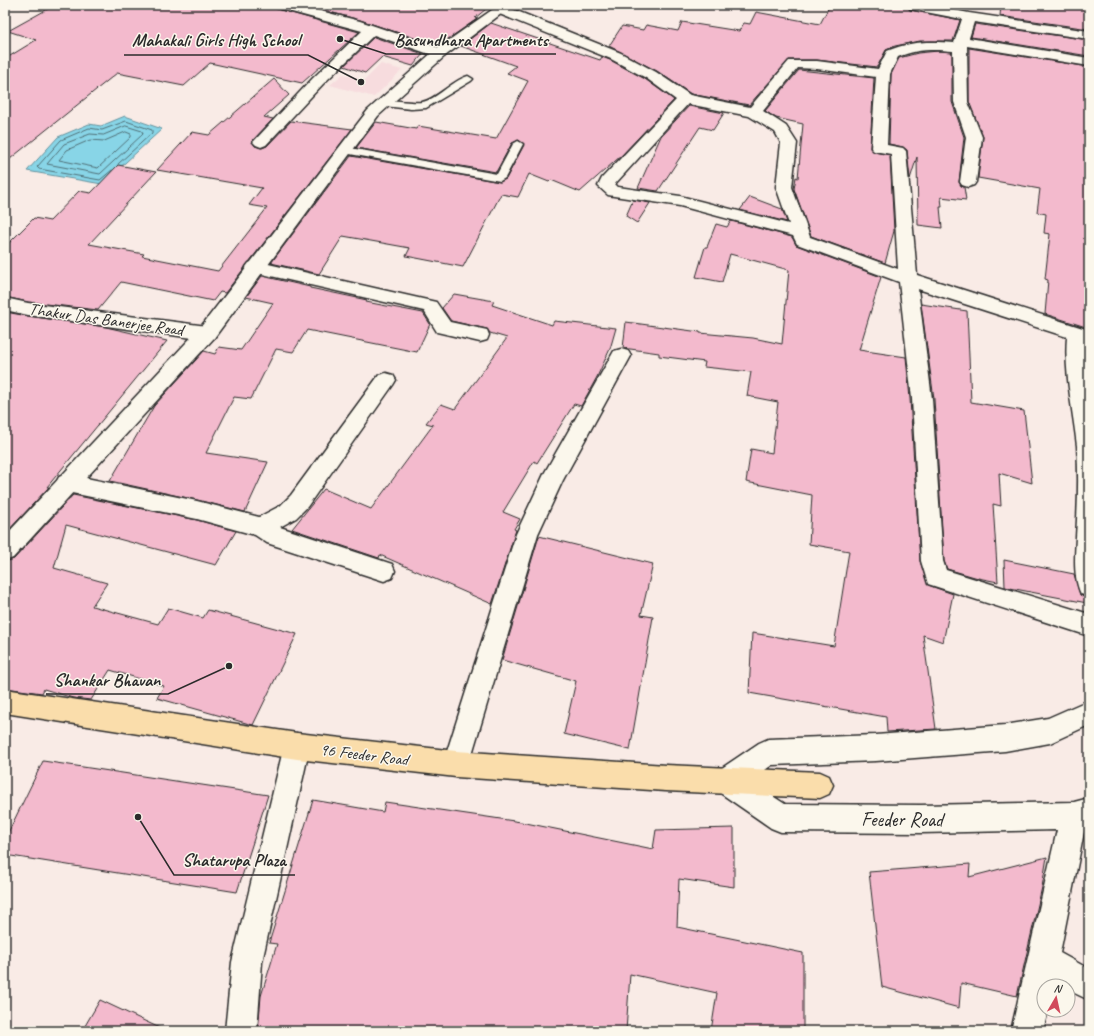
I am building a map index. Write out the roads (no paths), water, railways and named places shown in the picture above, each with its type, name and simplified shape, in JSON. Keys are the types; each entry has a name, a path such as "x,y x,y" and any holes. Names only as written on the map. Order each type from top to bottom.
{"main road":[{"name":"96 Feeder Road","path":"5,701 297,746 456,764 725,781 820,785"}],"street":[{"path":"282,5 372,29 440,53"},
{"path":"915,5 969,17 1089,35"},
{"path":"5,551 207,333 255,267 373,113 440,53 505,7 616,56 651,75 685,99 754,112 781,129 789,143 784,187 803,240 908,279 1083,336 1075,356 1088,447 1089,490"},
{"path":"968,182 974,137 960,102 961,45 969,17"},
{"path":"261,142 318,81 372,29"},
{"path":"1089,62 961,45 908,47 892,54 883,74 879,148 898,151 908,279 922,398 932,561 936,577 1089,624"},
{"path":"754,112 794,64 817,65 883,74"},
{"path":"685,99 608,181 606,186 614,191 680,201 800,232"},
{"path":"255,267 430,306 444,327 480,335"},
{"name":"Thakur Das Banerjee Road","path":"5,304 28,309 207,333"},
{"path":"456,764 528,534 553,478 621,356"},
{"path":"261,526 288,512 299,501 386,380"},
{"path":"67,483 197,510 261,526 275,536 384,571"},
{"path":"1089,494 1086,562 1089,587"},
{"path":"725,781 768,752 876,748 1005,738 1050,730 1089,712"},
{"path":"241,1031 248,962 297,746"},
{"name":"Feeder Road","path":"725,781 781,818 921,819 1082,814"},
{"path":"1027,1031 1043,961 1082,814"},
{"path":"1043,961 1089,985"}],"lane":[{"path":"384,103 411,106 426,105 468,79"},
{"path":"344,150 500,178 518,144"}],"water":[{"path":"125,116 162,129 102,184 27,171 58,137 89,124 101,126"}],"place":[{"name":"Basundhara Apartments","path":"340,39"},
{"name":"Mahakali Girls High School","path":"361,82"},
{"name":"Shankar Bhavan","path":"229,666"},
{"name":"Shatarupa Plaza","path":"138,817"}]}
